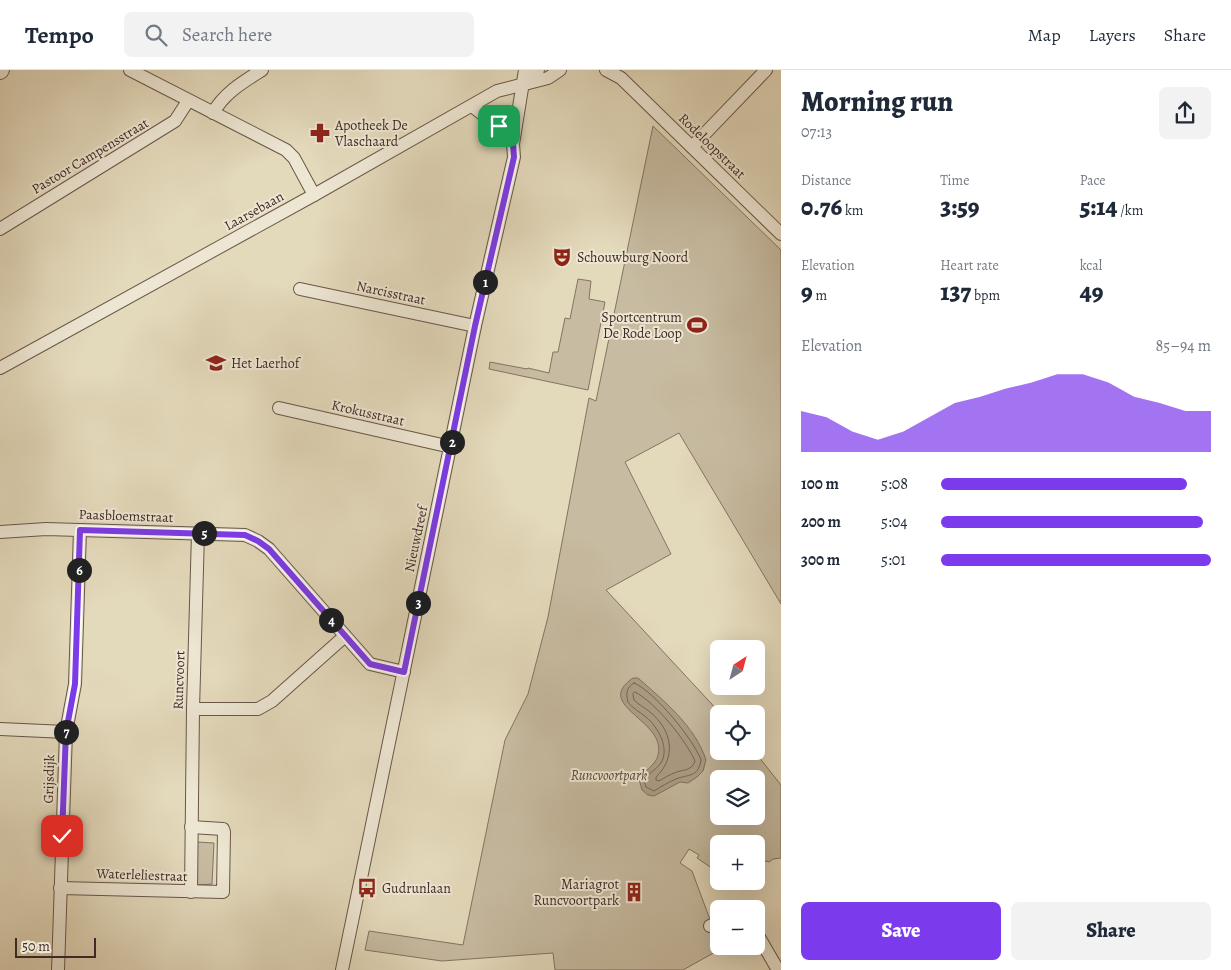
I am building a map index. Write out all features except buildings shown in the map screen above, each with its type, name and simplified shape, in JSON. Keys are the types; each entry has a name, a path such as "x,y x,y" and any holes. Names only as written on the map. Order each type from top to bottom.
{"street":[{"path":"130,70 286,150 294,158 314,195"},
{"path":"213,113 219,102 239,84 262,70"},
{"name":"Nieuwdreef","path":"342,970 475,326 514,157 513,144 525,70"},
{"name":"Laarsebaan","path":"523,84 538,70"},
{"path":"557,72 567,70"},
{"name":"Rodeloopstraat","path":"606,70 619,74 781,234"},
{"path":"692,147 766,70"},
{"name":"Laarsebaan","path":"0,368 314,195 497,91 548,78 557,72"},
{"name":"Pastoor Campensstraat","path":"0,229 176,122 188,101"},
{"path":"472,106 499,126 513,144"},
{"name":"Narcisstraat","path":"300,289 475,326"},
{"name":"Krokusstraat","path":"279,408 451,447"},
{"name":"Paasbloemstraat","path":"0,532 80,530 245,535 269,549 370,664 404,672"},
{"name":"Grijsdijk","path":"58,970 66,732 75,684 80,530"},
{"name":"Runcvoort","path":"190,892 198,533"},
{"path":"193,709 261,708 272,701 345,636"},
{"path":"0,729 66,732"},
{"name":"Waterleliestraat","path":"60,888 223,892 224,832 222,829 191,827"},
{"path":"765,948 778,970"}],"green space":[{"name":"Runcvoortpark","path":"653,126 781,250 781,604 679,433 625,462 671,554 606,590 713,705 710,705 710,760 761,760 781,785 781,858 765,862 765,835 710,835 710,867 697,858 699,855 689,849 680,863 692,871 710,920 710,955 683,970 555,970 553,953 442,961 365,950 369,931 463,945 505,740 528,694 548,617 589,398 596,401"},
{"path":"578,279 591,281 589,299 605,302 588,390 489,369 490,362 549,373 553,352 558,352 565,318 570,319"},
{"path":"197,842 214,843 212,884 196,885"}],"water":[{"path":"633,678 638,678 687,725 706,760 703,771 697,777 688,783 680,782 654,796 648,795 642,790 639,779 657,759 658,743 652,732 625,705 621,697 623,688"}],"place":[{"name":"Apotheek De Vlaschaard","path":"320,133"},
{"name":"Schouwburg Noord","path":"562,257"},
{"name":"Sportcentrum De Rode Loop","path":"697,325"},
{"name":"Het Laerhof","path":"216,363"},
{"name":"Gudrunlaan","path":"367,888"},
{"name":"Mariagrot Runcvoortpark","path":"634,892"}],"route":[{"path":"62,836 66,732 75,684 80,530 245,535 269,549 370,664 404,672 475,326 514,157 513,144 499,126"}]}
